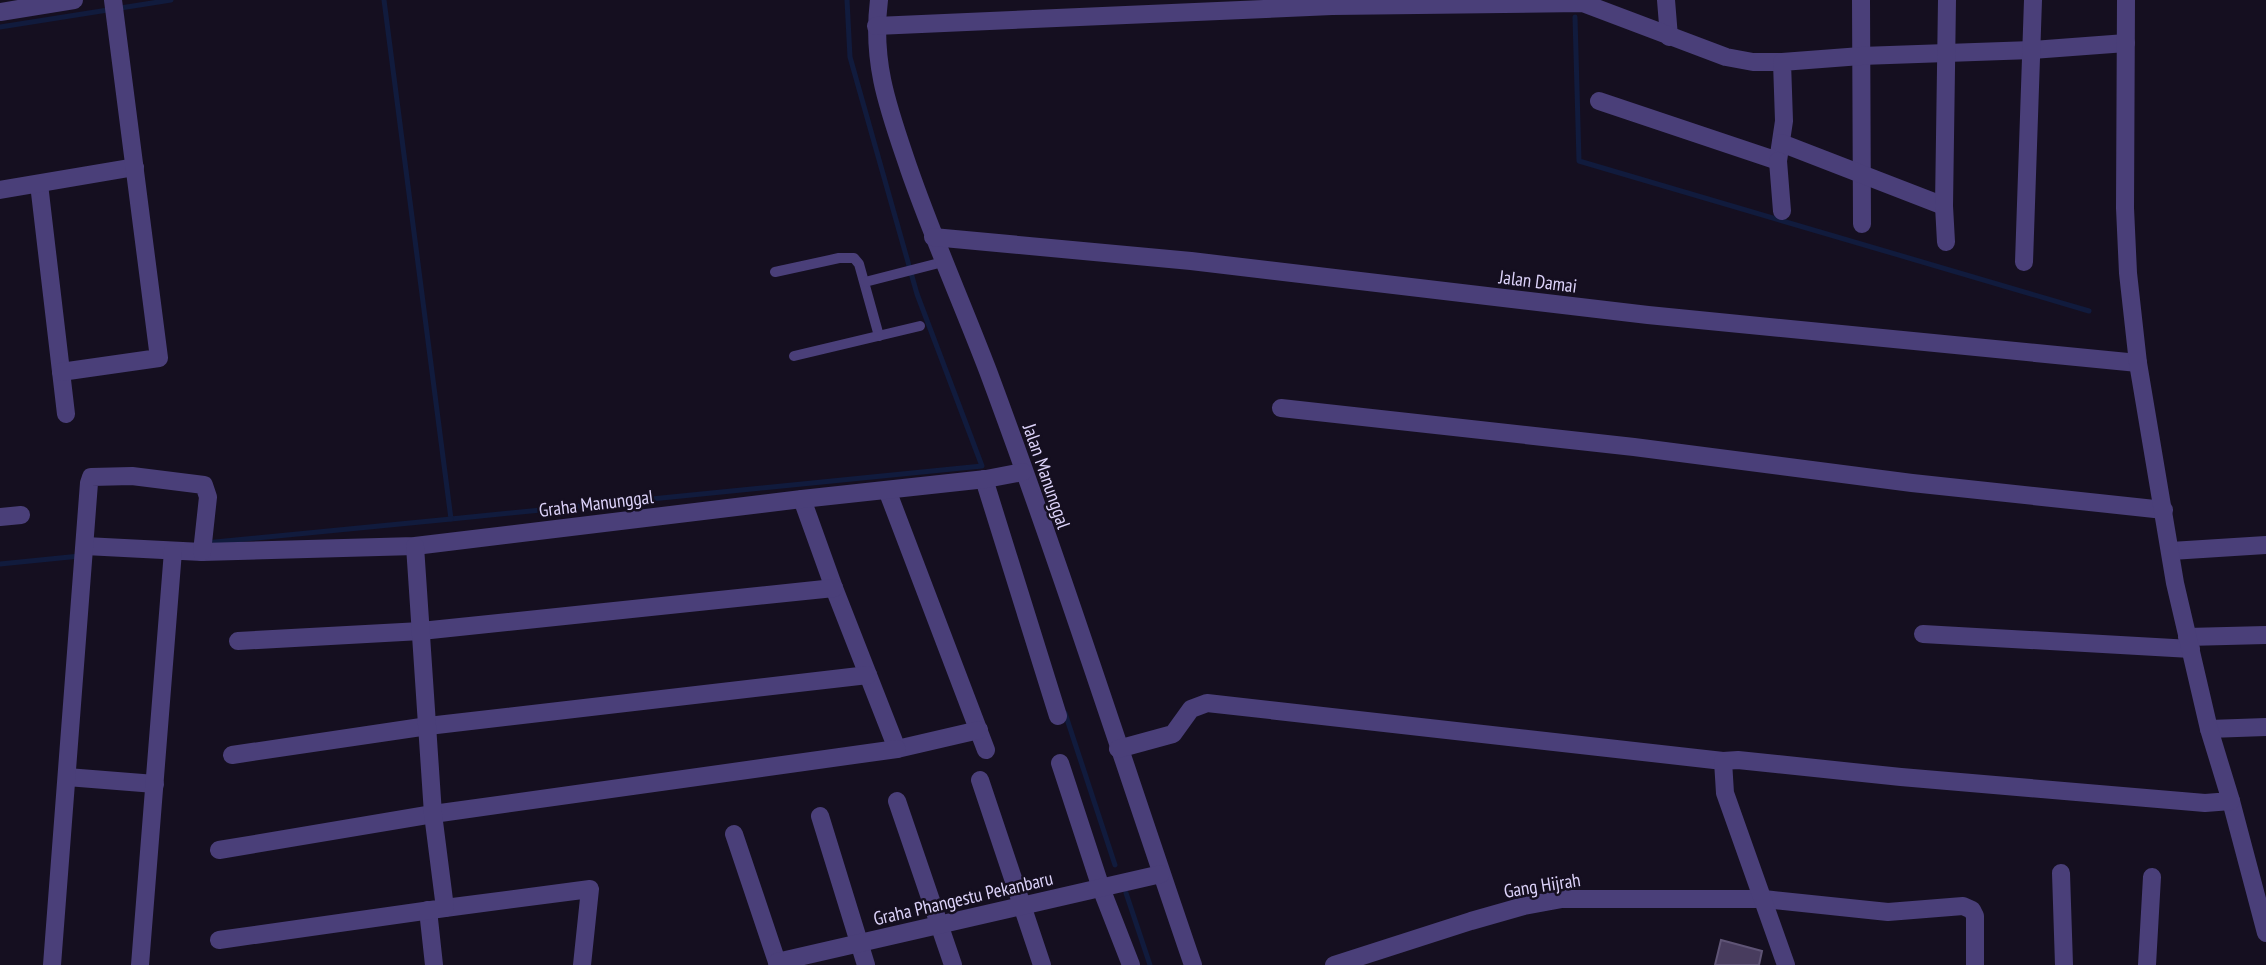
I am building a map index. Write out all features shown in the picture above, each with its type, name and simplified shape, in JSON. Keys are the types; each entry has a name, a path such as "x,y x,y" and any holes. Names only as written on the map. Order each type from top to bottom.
{"street":[{"path":"0,12 74,0"},
{"path":"61,372 159,358 113,0"},
{"name":"Jalan Manunggal","path":"879,0 876,26 879,73 933,237 939,263 987,369 1193,965"},
{"path":"1666,0 1669,37"},
{"path":"1861,0 1862,224"},
{"path":"1946,242 1944,206 1947,0"},
{"path":"2024,262 2033,0"},
{"path":"2126,0 2125,208 2128,272 2138,363 2189,643 2209,729 2260,883 2266,933"},
{"path":"876,26 1246,5 1583,1 1669,37 1726,57 1754,62 2032,50 2126,43"},
{"path":"1782,62 1782,211"},
{"path":"1599,101 1862,174 1944,206"},
{"path":"0,190 135,167"},
{"path":"39,184 66,414"},
{"name":"Jalan Damai","path":"933,237 1191,261 1648,315 2138,363"},
{"path":"1281,408 2164,510"},
{"name":"Graha Manunggal","path":"85,546 202,552 415,546 1021,473"},
{"path":"52,965 91,477 132,477 204,485 208,497 202,552"},
{"path":"985,479 1058,716"},
{"path":"887,490 986,750"},
{"path":"802,499 897,749"},
{"path":"0,517 21,515"},
{"path":"2171,551 2266,545"},
{"path":"415,546 433,814 436,909 434,965"},
{"path":"140,965 173,551"},
{"path":"238,641 421,631 834,588"},
{"path":"1923,634 2189,643 2266,635"},
{"path":"232,755 428,726 867,675"},
{"path":"1118,749 1173,734 1191,709 1207,703 1723,761 1738,760 2195,803 2231,801"},
{"path":"2209,729 2266,727"},
{"path":"219,850 433,814 897,749 979,730"},
{"path":"1723,761 1725,793 1786,965"},
{"path":"1060,763 1131,965"},
{"path":"67,777 155,784"},
{"path":"979,780 1042,965"},
{"path":"897,801 953,965"},
{"path":"820,816 866,965"},
{"path":"734,834 778,964"},
{"path":"2061,873 2064,965"},
{"name":"Graha Phangestu Pekanbaru","path":"778,964 1161,874"},
{"path":"2147,965 2152,877"},
{"path":"219,940 590,889 582,965"},
{"name":"Gang Hijrah","path":"1334,965 1471,921 1524,906 1562,899 1764,899 1888,912 1963,906 1975,916 1975,965"}],"lane":[{"path":"775,272 845,257 854,258 859,264 879,336"},
{"path":"864,282 939,263"},
{"path":"794,356 920,326"}],"building":[{"path":"1721,940 1762,951 1759,965 1715,965"}],"waterway":[{"path":"0,27 171,0"},
{"path":"384,0 451,519 982,466 917,294 850,57 847,0"},
{"path":"1575,17 1579,161 2089,311"},
{"path":"205,543 451,519"},
{"path":"0,564 80,556"},
{"path":"1065,713 1115,865"},
{"path":"1126,893 1150,965"}]}
